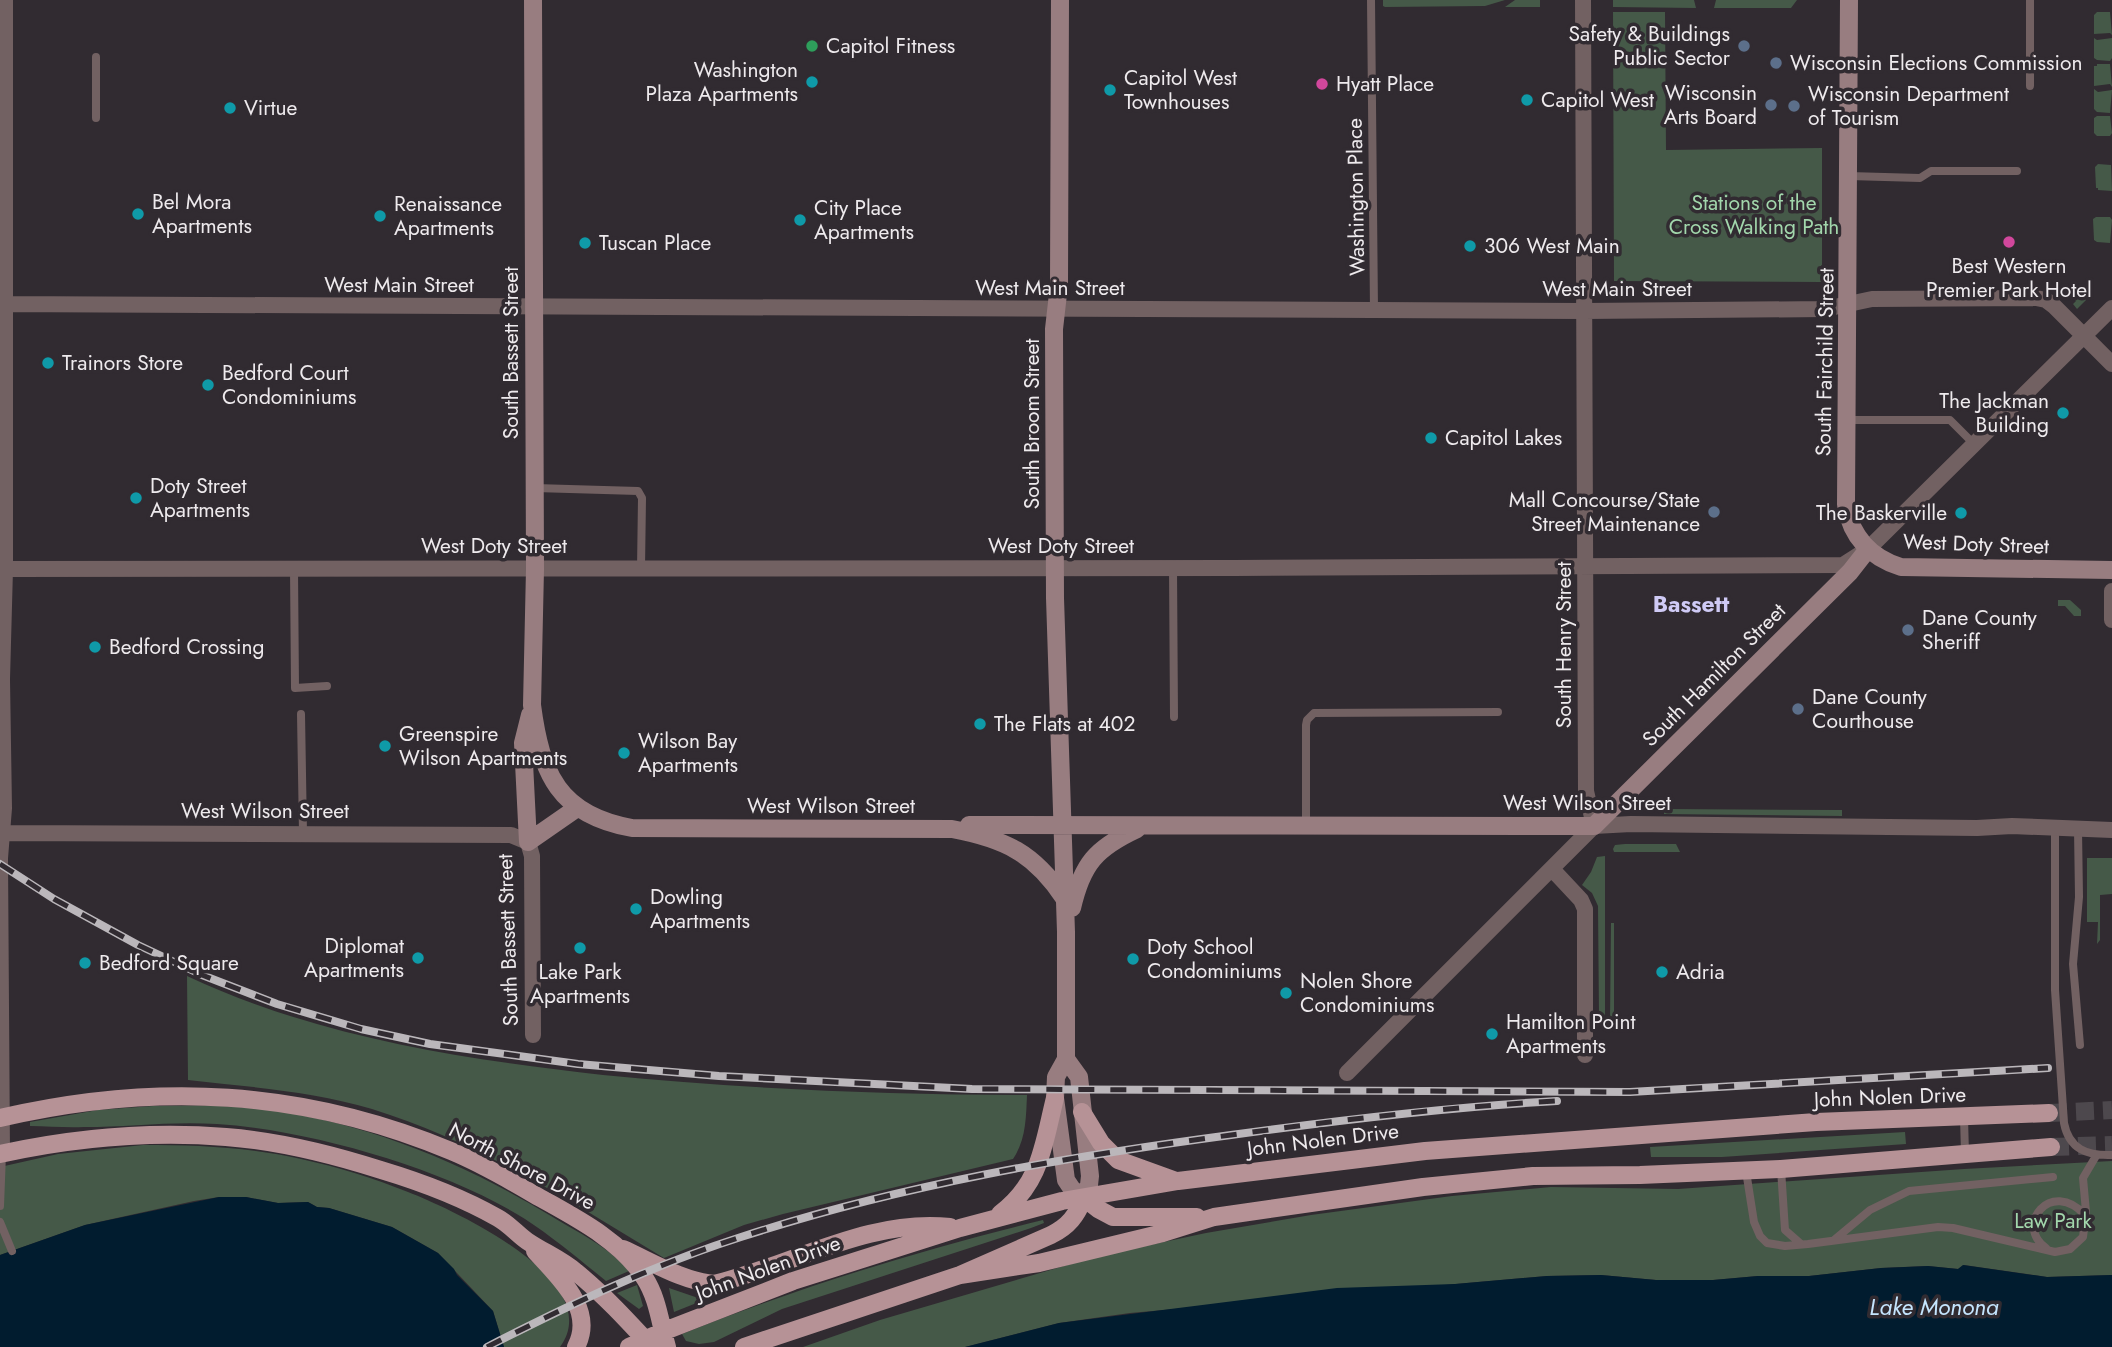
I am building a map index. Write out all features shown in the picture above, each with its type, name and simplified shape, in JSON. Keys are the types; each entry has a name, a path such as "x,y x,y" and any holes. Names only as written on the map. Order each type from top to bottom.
{"main road":[{"name":"North Shore Drive","path":"0,1118 97,1100 163,1095 234,1097 327,1111 389,1128 470,1160 556,1207 618,1247 651,1289 664,1339"},
{"path":"996,1218 1020,1199 1035,1176 1055,1098"},
{"path":"1082,1112 1101,1143 1118,1160 1178,1181"},
{"name":"John Nolen Drive","path":"642,1344 664,1339 784,1285 960,1228 1062,1200 1178,1181 1425,1151 1816,1122 2049,1113"},
{"path":"1,1154 82,1140 225,1136 345,1158 458,1197 501,1219 526,1240 565,1284 577,1304 582,1324 580,1340 576,1347"},
{"path":"744,1347 960,1275 1064,1229 1073,1220 1084,1198 1113,1217 1214,1217 1423,1187 1533,1176 1746,1171 2051,1147"},
{"path":"960,1275 1040,1263 1163,1234 1214,1217"},
{"path":"618,1247 699,1283 713,1284 869,1234 933,1225 960,1228"},
{"path":"526,1240 576,1272 625,1317 642,1344"}],"street":[{"path":"1,1154 1,833 4,808 2,151 5,0"},
{"name":"South Bassett Street","path":"532,705 535,569 533,0"},
{"name":"South Broom Street","path":"1060,0 1059,285 1054,328 1055,568 1066,932 1066,1059 1056,1077 1055,1098 1066,1180 1072,1189 1084,1198 1090,1185 1090,1176 1079,1077 1066,1059"},
{"name":"South Henry Street","path":"1583,0 1586,791 1594,826"},
{"name":"South Fairchild Street","path":"1849,0 1847,511 1851,527 1868,549"},
{"name":"West Main Street","path":"2,304 1584,311 1825,309 1872,299 2041,299 2054,306 2112,364"},
{"name":"South Hamilton Street","path":"1347,1073 1838,584 1868,549 2112,308"},
{"name":"West Doty Street","path":"2,569 1843,565 1868,549 1882,560 1912,569 2112,570"},
{"path":"2112,591 2112,620"},
{"path":"528,842 523,743 532,705"},
{"name":"West Wilson Street","path":"532,705 538,738 550,775 562,793 577,808 608,824 632,828 952,829 968,825 1143,827 1631,824 1963,828 2011,826 2112,830"},
{"path":"528,842 577,808"},
{"path":"1066,932 1076,890 1090,860 1106,845 1143,827"},
{"path":"952,829 1004,843 1020,851 1045,871 1065,900"},
{"name":"West Wilson Street","path":"1,833 511,835 528,842"},
{"name":"South Bassett Street","path":"528,842 532,856 533,1035"},
{"path":"1552,869 1581,900 1584,909 1585,1055"}],"lane":[{"name":"Washington Place","path":"1371,0 1374,310"},
{"path":"2029,86 2031,0"},
{"path":"96,57 96,118"},
{"path":"1849,176 1920,178 1931,171 2017,171"},
{"path":"1847,420 1950,420 1974,444"},
{"path":"534,488 638,491 642,498 641,569"},
{"path":"1173,568 1174,717"},
{"path":"294,569 295,688 327,686"},
{"path":"1306,826 1306,725 1314,713 1497,712"},
{"path":"300,714 303,833"},
{"path":"2056,829 2054,990 2066,1134 2082,1151 2096,1156 2112,1156"},
{"path":"2078,829 2078,897 2073,964 2080,1045"},
{"path":"1964,1117 1965,1154"},
{"path":"0,1206 1,1154"},
{"path":"1746,1171 1754,1222 1762,1239 1767,1243 1785,1246 1833,1242 1938,1227 2055,1252 2070,1250 2086,1229 2083,1178 2096,1156"},
{"path":"1781,1168 1785,1230 1799,1244 1808,1244"},
{"path":"1833,1242 1871,1210 1909,1191 2053,1177"},
{"path":"2055,1252 2045,1248 2035,1234 2034,1225 2041,1209 2049,1203 2066,1201 2080,1209 2085,1216 2086,1212"},
{"path":"0,1222 12,1251"}],"green space":[{"path":"1383,0 1505,0 1485,6 1385,7"},
{"path":"1515,0 1540,0 1540,7 1505,7"},
{"path":"1613,0 1694,0 1696,8 1613,7"},
{"path":"1716,0 1797,0 1791,8 1714,8"},
{"name":"Stations of the Cross Walking Path","path":"1613,12 1665,12 1666,150 1822,148 1822,282 1614,281"},
{"path":"2097,12 2110,12 2112,35 2094,34 2094,15"},
{"path":"2094,38 2112,38 2110,61 2094,58"},
{"path":"2110,64 2112,87 2110,84 2094,86 2094,66"},
{"path":"2094,89 2098,92 2112,90 2110,113 2097,112 2094,109"},
{"path":"2110,116 2110,136 2097,136 2094,133 2094,118"},
{"path":"2098,164 2111,165 2112,191 2096,188 2095,167"},
{"path":"2110,217 2112,220 2110,243 2094,240 2093,219"},
{"path":"2065,290 2087,290 2087,299 2077,309 2073,304 2076,301"},
{"path":"2058,600 2070,600 2081,610 2081,616 2074,616 2065,606 2058,606"},
{"path":"1664,809 1842,810 1842,816 1664,814"},
{"path":"1676,844 1680,852 1614,852 1615,845"},
{"path":"1605,856 1605,1021 1599,1017 1598,906 1592,893 1582,885 1597,857"},
{"path":"2087,858 2112,858 2112,894 2100,895 2100,940 2097,944 2098,922 2087,922"},
{"path":"1611,923 1614,923 1614,1022 1610,1022"},
{"path":"187,976 236,997 338,1030 443,1053 496,1061 603,1075 762,1087 921,1094 1027,1095 1025,1128 1013,1159 744,1225 664,1258 522,1175 449,1138 411,1123 372,1109 327,1098 188,1080"},
{"path":"213,1106 266,1110 309,1117 393,1140 474,1174 513,1194 592,1241 629,1271 606,1281 536,1226 457,1184 376,1155 293,1134 217,1124 30,1126 30,1122 98,1110"},
{"path":"1905,1132 1906,1144 1722,1157 1651,1157 1650,1147"},
{"path":"143,1145 222,1148 301,1159 382,1182 430,1201 489,1232 545,1274 563,1297 569,1322 560,1347 504,1347 493,1311 438,1253 392,1227 329,1208 317,1207 308,1202 278,1203 246,1197 194,1201 85,1225 0,1255 0,1167 58,1154"},
{"name":"Law Park","path":"2112,1161 2112,1275 2047,1277 1964,1265 1958,1269 1928,1266 1881,1268 1809,1276 1758,1276 1713,1280 1656,1280 1601,1275 1547,1276 1130,1313 1059,1323 965,1347 803,1347 880,1320 1098,1256 1206,1233 1311,1215 1452,1196 1551,1187 1678,1189"},
{"path":"1043,1220 1044,1223 1031,1228 782,1309 714,1342 699,1344 686,1341 682,1334 861,1271"},
{"path":"637,1285 643,1306 639,1309 617,1293"},
{"path":"669,1288 704,1300 674,1312"}],"water":[{"path":"219,1197 246,1197 278,1203 308,1202 317,1207 329,1208 392,1227 438,1253 454,1269 493,1311 504,1347 0,1347 0,1255 85,1225"},
{"name":"Lake Monona","path":"1963,1265 2047,1277 2112,1275 2112,1347 965,1347 1059,1323 1337,1288 1455,1284 1547,1276 1601,1275 1656,1280 1713,1280 1758,1276 1809,1276 1881,1268 1928,1266 1958,1269"}],"tunnel":[{"path":"2049,1113 2112,1110"},
{"path":"2051,1147 2112,1145"}],"railway":[{"path":"0,864 54,899 138,945 202,975 277,1004 361,1029 430,1044 578,1064 719,1076 972,1089 1630,1092 2048,1068"},
{"path":"487,1347 549,1316 676,1260 741,1237 862,1202 984,1175 1107,1153 1312,1124 1557,1101"}],"place":[{"name":"Capitol Fitness","path":"812,46"},
{"name":"Safety & Buildings Public Sector","path":"1744,46"},
{"name":"Wisconsin Elections Commission","path":"1776,63"},
{"name":"Washington Plaza Apartments","path":"812,82"},
{"name":"Hyatt Place","path":"1322,84"},
{"name":"Capitol West Townhouses","path":"1110,90"},
{"name":"Capitol West","path":"1527,100"},
{"name":"Wisconsin Arts Board","path":"1771,105"},
{"name":"Wisconsin Department of Tourism","path":"1794,106"},
{"name":"Virtue","path":"230,108"},
{"name":"Bel Mora Apartments","path":"138,214"},
{"name":"Renaissance Apartments","path":"380,216"},
{"name":"City Place Apartments","path":"800,220"},
{"name":"Best Western Premier Park Hotel","path":"2009,242"},
{"name":"Tuscan Place","path":"585,243"},
{"name":"306 West Main","path":"1470,246"},
{"name":"Trainors Store","path":"48,363"},
{"name":"Bedford Court Condominiums","path":"208,385"},
{"name":"The Jackman Building","path":"2063,413"},
{"name":"Capitol Lakes","path":"1431,438"},
{"name":"Doty Street Apartments","path":"136,498"},
{"name":"Mall Concourse/State Street Maintenance","path":"1714,512"},
{"name":"The Baskerville","path":"1961,513"},
{"name":"Dane County Sheriff","path":"1908,630"},
{"name":"Bedford Crossing","path":"95,647"},
{"name":"Dane County Courthouse","path":"1798,709"},
{"name":"The Flats at 402","path":"980,724"},
{"name":"Greenspire Wilson Apartments","path":"385,746"},
{"name":"Wilson Bay Apartments","path":"624,753"},
{"name":"Dowling Apartments","path":"636,909"},
{"name":"Lake Park Apartments","path":"580,948"},
{"name":"Diplomat Apartments","path":"418,958"},
{"name":"Doty School Condominiums","path":"1133,959"},
{"name":"Bedford Square","path":"85,963"},
{"name":"Adria","path":"1662,972"},
{"name":"Nolen Shore Condominiums","path":"1286,993"},
{"name":"Hamilton Point Apartments","path":"1492,1034"}],"district":[{"name":"Bassett","path":"1691,604"}]}
